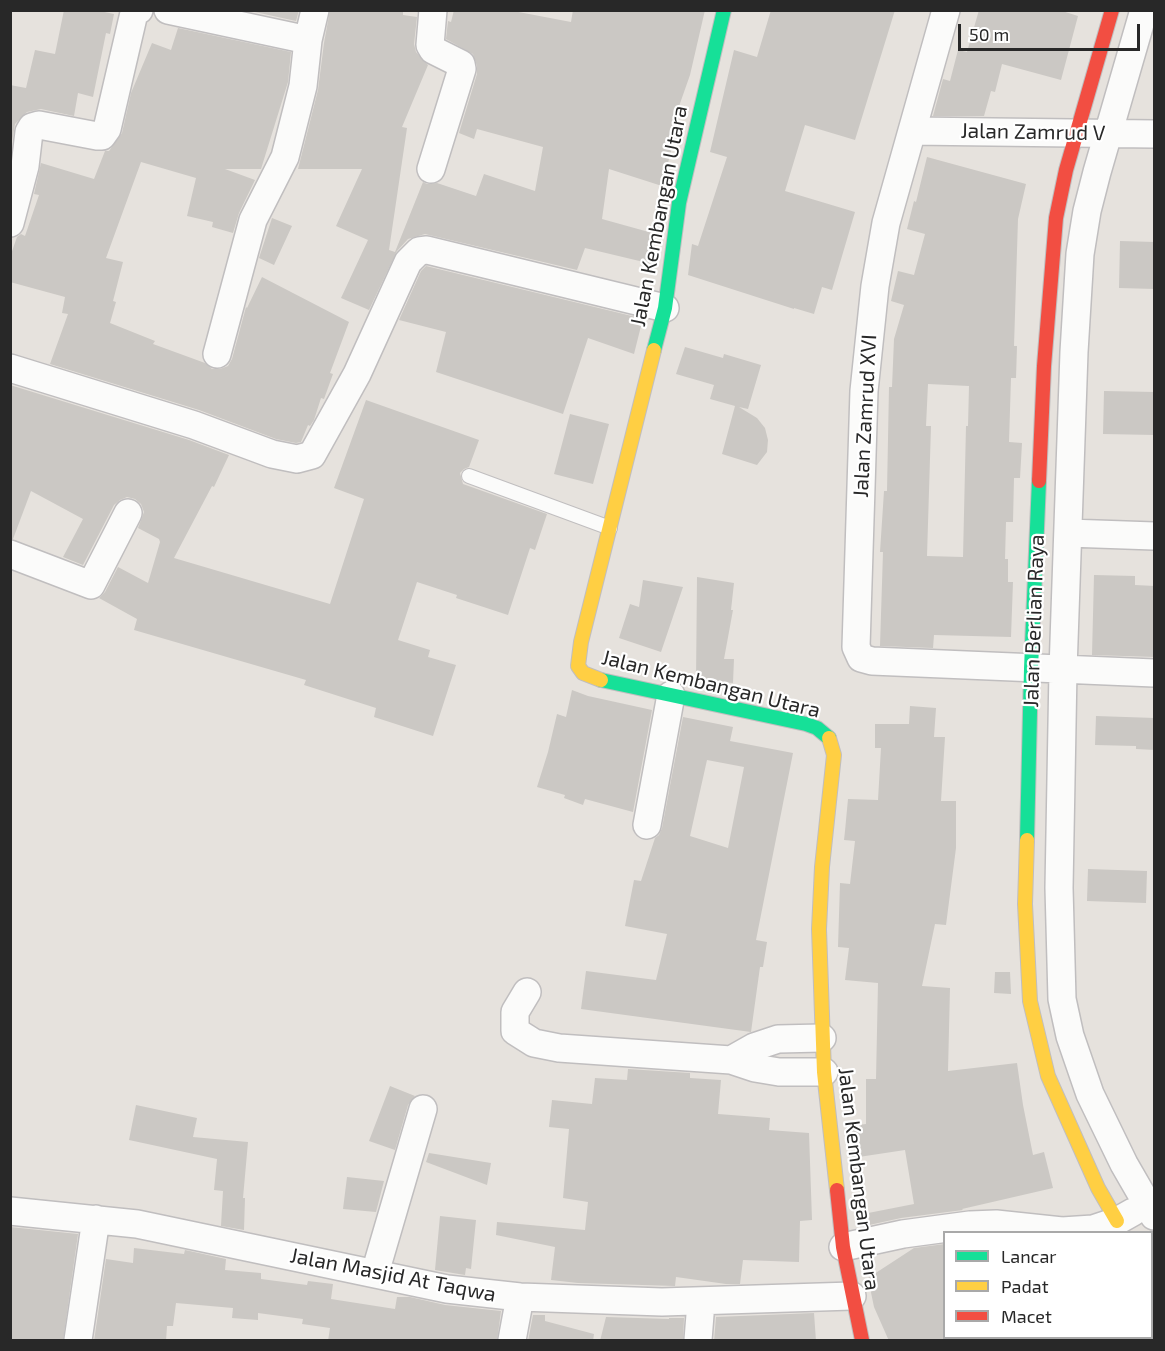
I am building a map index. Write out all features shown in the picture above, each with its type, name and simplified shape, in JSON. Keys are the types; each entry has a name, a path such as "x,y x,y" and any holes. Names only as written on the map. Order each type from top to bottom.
{"street":[{"path":"10,223 25,166 29,132 32,127 39,125 97,136 102,136 107,129 134,13 139,10"},
{"path":"168,10 308,40"},
{"path":"217,354 254,220 285,157 303,86 308,40 315,10"},
{"path":"430,169 462,69 461,64 433,50 430,45 433,10"},
{"name":"Jalan Kembangan Utara","path":"724,10 679,203 665,308 581,642 578,666 583,674 592,678 806,724 827,735 832,744 834,755 822,867 819,929 822,1038 843,1247 862,1341"},
{"name":"Jalan Zamrud XVI","path":"946,10 886,223 874,286 864,391 856,647 861,658 872,662 1155,673"},
{"name":"Jalan Berlian Raya","path":"1112,10 1076,132 1060,199 1051,262 1031,669 1025,904 1030,1001 1038,1040 1056,1094 1098,1188 1121,1227"},
{"name":"Jalan Berlian Raya","path":"1144,10 1087,211 1080,254 1074,352 1063,670 1059,888 1062,999 1070,1036 1090,1094 1124,1164 1152,1206"},
{"name":"Jalan Zamrud V","path":"912,130 1155,134"},
{"path":"10,368 194,425 272,454 297,459 312,455 357,374 408,261 419,251 426,250 665,308"},
{"path":"10,554 91,585 128,513"},
{"path":"1068,533 1155,536"},
{"path":"647,825 671,695"},
{"path":"527,992 515,1012 515,1031 534,1043 732,1060 755,1068 779,1072 824,1072"},
{"path":"1030,1001 1062,999"},
{"path":"732,1060 754,1047 778,1039 822,1038"},
{"path":"375,1273 423,1109"},
{"path":"843,1247 903,1234 970,1224 1078,1231 1121,1227 1152,1206"},
{"name":"Jalan Masjid At Taqwa","path":"10,1211 96,1219 167,1230 447,1289 520,1297 701,1302 852,1296"},
{"path":"78,1341 96,1219"},
{"path":"512,1341 520,1297"},
{"path":"698,1341 701,1302"}],"lane":[{"path":"469,476 610,528"}],"building":[{"path":"64,10 95,10 114,14 110,34 106,33 93,97 78,93 74,116 41,109 27,112 15,124 10,154 10,85 26,88 35,50 55,54"},
{"path":"246,10 299,10 296,21"},
{"path":"330,10 403,10 403,15 417,17 414,44 416,52 428,65 402,127 407,128 389,250 395,252 423,182 437,183 476,196 484,174 535,191 543,147 477,129 474,139 459,133 477,74 477,66 473,54 446,39 448,21 451,22 454,10 508,10 571,22 573,10 705,10 690,75 671,129 676,132 662,186 609,169 602,219 656,234 652,264 585,248 577,270 425,234 408,239 397,251 369,310 341,298 368,240 336,226 362,169 298,169 318,90"},
{"path":"771,10 895,10 855,140 805,125 785,191 855,212 832,290 822,287 814,314 688,275 692,244 698,246 727,157 710,152 734,50 757,57"},
{"path":"979,10 1059,10 1078,16 1061,80 1002,64 995,92 991,91 984,116 933,116 943,79 950,81 958,50 967,52"},
{"path":"178,28 291,52 288,82 261,169 225,169 255,180 239,213 233,233 212,227 213,222 187,216 196,178 141,162 106,258 123,262 110,323 155,341 153,344 205,363 212,369 220,369 228,366 232,359 246,307 262,277 349,322 330,373 333,374 324,399 321,398 314,420 310,426 308,425 301,442 276,439 199,410 50,364 68,314 62,313 65,297 10,282 10,257 17,237 21,234 25,236 39,195 34,194 41,163 94,179 105,151 109,151 122,133 131,93 152,43 171,50"},
{"path":"927,157 1026,184 1018,219 1014,346 1017,346 1016,378 1011,378 1009,442 1022,443 1020,478 1014,478 1013,522 1006,522 1005,559 1008,559 1008,582 1013,582 1011,637 934,635 933,648 880,646 883,552 880,552 884,491 887,491 889,387 892,387 894,339 904,305 891,301 898,271 914,275 925,234 907,229 914,201 916,202","holes":["928,384 969,386 963,557 927,556 931,426 926,426"]},
{"path":"272,218 292,226 274,265 259,258"},
{"path":"1120,241 1155,242 1155,289 1119,288"},
{"path":"426,266 640,318 638,325 641,326 634,354 588,338 563,414 436,372 446,332 399,320 421,271"},
{"path":"685,347 723,358 724,354 761,365 748,409 739,407 757,418 765,428 768,440 767,452 757,465 722,454 735,406 710,399 714,385 676,374"},
{"path":"10,385 189,440 229,455 214,487 212,486 174,558 330,604 364,499 334,488 366,400 479,440 469,467 460,473 463,484 547,514 535,550 530,548 508,615 417,582 398,640 430,650 428,657 456,665 433,736 374,717 376,708 304,685 306,680 134,630 137,619 99,598 105,592 118,567 148,583 160,542 159,539 138,528 144,512 141,504 135,499 127,497 114,505 83,565 63,557 83,519 31,491 13,539 10,539"},
{"path":"1104,391 1155,392 1155,435 1103,434"},
{"path":"570,414 609,424 593,484 554,474"},
{"path":"1094,575 1135,576 1135,585 1155,586 1155,657 1092,655"},
{"path":"697,577 734,583 731,610 733,610 724,659 734,659 733,683 696,681"},
{"path":"643,580 683,587 661,652 619,638 630,604 639,607"},
{"path":"572,690 588,696 652,710 633,812 585,799 583,805 564,798 565,795 537,787 557,714 566,717"},
{"path":"910,706 936,708 934,737 945,737 941,801 956,801 956,848 946,925 935,924 922,986 950,988 948,1071 1017,1063 1033,1155 1044,1152 1053,1188 963,1210 901,1218 860,1227 858,1215 914,1204 905,1150 852,1158 849,1126 866,1124 866,1079 876,1079 878,983 845,980 849,948 838,947 840,883 850,884 855,841 844,840 848,799 878,800 881,748 875,748 875,724 909,724"},
{"path":"1096,716 1155,718 1155,750 1136,749 1136,746 1095,745"},
{"path":"683,717 733,727 730,741 793,753 756,940 767,942 763,967 760,967 751,1032 581,1009 586,971 656,980 667,934 625,926 634,880 641,881 655,838 662,828","holes":["707,760 744,767 728,848 690,836"]},
{"path":"1088,869 1147,871 1146,903 1087,901"},
{"path":"995,972 1010,972 1011,994 994,993"},
{"path":"628,1069 690,1073 690,1078 721,1080 718,1114 770,1118 769,1130 809,1133 812,1220 800,1221 799,1262 743,1260 740,1284 676,1277 675,1286 578,1283 551,1280 555,1247 496,1235 497,1222 585,1230 588,1202 563,1198 569,1129 549,1127 552,1100 592,1104 595,1078 627,1080"},
{"path":"390,1086 415,1096 408,1105 395,1150 369,1141"},
{"path":"136,1105 197,1118 193,1137 248,1142 243,1198 245,1198 244,1230 221,1226 223,1191 214,1190 217,1159 129,1140"},
{"path":"429,1153 491,1163 487,1185 426,1162"},
{"path":"347,1177 384,1181 376,1212 343,1209"},
{"path":"440,1216 476,1220 471,1269 466,1268 465,1275 435,1270"},
{"path":"10,1227 78,1234 63,1341 10,1341"},
{"path":"943,1244 943,1339 945,1341 889,1341 874,1307 868,1278 914,1248"},
{"path":"134,1248 184,1254 185,1250 226,1259 225,1270 261,1273 261,1279 307,1285 308,1281 333,1284 331,1299 395,1309 397,1297 410,1297 445,1305 501,1311 497,1341 328,1341 330,1328 302,1324 303,1319 258,1313 258,1320 232,1318 233,1308 176,1303 173,1326 167,1326 166,1341 94,1341 106,1259 133,1263"},
{"path":"814,1313 816,1341 714,1341 716,1317"},
{"path":"533,1315 545,1315 545,1321 594,1334 593,1341 528,1341"},
{"path":"606,1317 684,1318 683,1341 600,1341"}],"traffic: fast":[{"path":"654,350 665,308 679,203 724,10"},
{"path":"1027,840 1039,481"},
{"path":"601,680 806,724 817,728 829,738"}],"traffic: slow":[{"path":"601,680 583,673 578,666 581,642 654,350"},
{"path":"829,738 834,755 822,867 819,929 824,1072 837,1190"},
{"path":"1027,840 1025,904 1030,1001 1048,1076 1098,1188 1117,1221"}],"traffic: jam":[{"path":"1039,481 1044,366 1056,218 1066,170 1112,10"},
{"path":"837,1190 843,1247 862,1340"}]}
